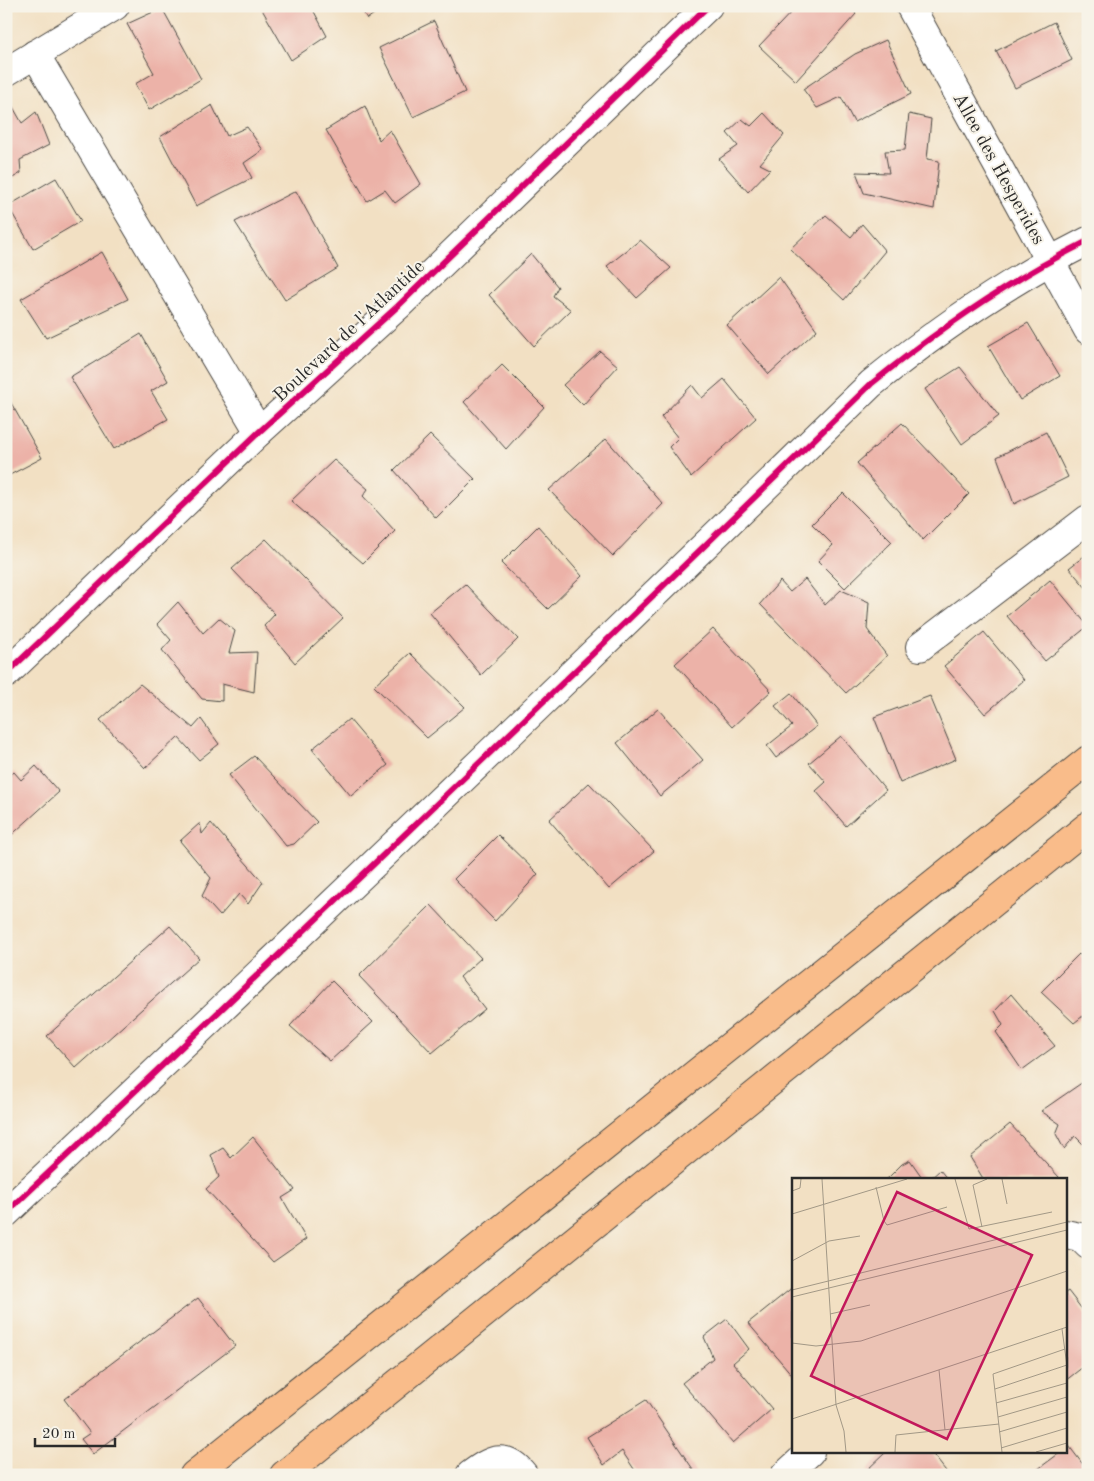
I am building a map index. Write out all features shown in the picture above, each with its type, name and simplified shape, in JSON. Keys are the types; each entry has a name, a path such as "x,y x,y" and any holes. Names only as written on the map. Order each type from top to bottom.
{"highway":[{"path":"194,1475 1088,760"},
{"path":"284,1475 1088,826"}],"street":[{"path":"6,72 115,6"},
{"name":"Boulevard de l'Atlantide","path":"6,674 260,432 398,306 708,6"},
{"name":"Allee des Hesperides","path":"910,6 1088,330"},
{"path":"35,54 260,432"},
{"path":"6,1213 277,958 541,705 871,384 915,348 960,316 1050,260 1088,240"},
{"path":"920,647 1088,519"},
{"path":"1066,1234 1080,1237 1088,1245"},
{"path":"785,1475 808,1454"},
{"path":"470,1475 488,1462 500,1460 510,1463 524,1475"}],"building":[{"path":"260,6 311,6 327,36 291,60"},
{"path":"360,6 385,6 367,19"},
{"path":"797,6 849,6 856,14 796,81 759,46"},
{"path":"162,8 201,79 149,110 135,84 154,73 127,24"},
{"path":"434,21 465,92 413,117 379,48"},
{"path":"1054,22 1072,60 1015,88 996,51"},
{"path":"886,40 911,94 854,122 841,97 817,108 803,89 855,54"},
{"path":"9,100 22,123 36,112 49,145 20,160 21,173 6,182 6,102"},
{"path":"212,105 227,136 247,127 263,150 244,163 252,178 196,206 160,137"},
{"path":"365,106 379,140 390,130 421,184 395,203 385,190 367,201 326,130"},
{"path":"764,113 784,135 760,164 770,169 748,192 719,159 738,146 727,133 742,119 751,126"},
{"path":"909,114 931,119 927,159 939,161 934,209 864,193 856,172 889,173 885,151 905,150"},
{"path":"56,178 81,221 33,249 8,206"},
{"path":"296,191 338,268 285,300 235,222"},
{"path":"826,215 851,237 862,224 885,251 844,300 790,249"},
{"path":"640,240 671,268 637,298 607,266"},
{"path":"102,252 128,299 46,338 21,299"},
{"path":"531,254 558,287 553,296 571,310 534,346 489,295"},
{"path":"779,277 817,330 769,374 727,325"},
{"path":"1028,323 1060,376 1020,400 988,346"},
{"path":"141,334 168,381 151,391 168,419 114,449 70,377"},
{"path":"600,351 618,366 583,405 563,385"},
{"path":"502,365 544,407 506,449 464,402"},
{"path":"960,367 999,416 962,444 925,389"},
{"path":"724,379 756,418 691,477 669,447 678,438 661,417 692,385 702,398"},
{"path":"6,394 42,458 6,477"},
{"path":"902,423 969,494 923,540 857,463"},
{"path":"1046,432 1068,477 1014,504 997,457"},
{"path":"430,435 475,479 436,518 394,470"},
{"path":"606,439 663,504 613,556 549,490"},
{"path":"334,460 368,489 363,496 395,531 363,563 291,501"},
{"path":"843,493 892,542 845,588 818,561 833,545 812,524"},
{"path":"538,526 582,576 548,609 501,563"},
{"path":"266,539 343,618 295,663 264,626 275,614 232,569"},
{"path":"1088,553 1088,590 1069,568"},
{"path":"805,579 825,605 841,590 869,602 867,629 887,656 846,693 760,604 780,581 790,592"},
{"path":"1050,580 1088,626 1045,661 1007,616"},
{"path":"465,584 518,639 481,675 430,613"},
{"path":"178,602 203,633 219,618 235,631 229,653 257,652 254,692 222,684 222,701 202,699 162,650 171,640 157,624"},
{"path":"713,629 771,691 732,727 675,664"},
{"path":"984,632 1024,680 985,714 944,666"},
{"path":"410,653 465,707 427,738 374,686"},
{"path":"140,684 193,728 201,719 219,744 199,760 178,737 145,768 100,720"},
{"path":"791,693 817,726 776,758 767,746 792,726 775,706"},
{"path":"930,696 956,759 900,783 874,717"},
{"path":"658,709 703,760 660,796 617,743"},
{"path":"349,719 388,765 351,796 312,749"},
{"path":"841,736 886,790 846,826 816,791 826,782 809,763"},
{"path":"254,756 317,822 294,844 286,846 229,775"},
{"path":"36,766 59,792 6,840 6,779 14,772 21,780"},
{"path":"589,783 654,851 609,889 549,820"},
{"path":"200,823 202,834 211,823 263,882 248,904 239,894 220,916 202,896 211,878 180,841"},
{"path":"498,835 538,874 495,921 454,879"},
{"path":"431,905 481,958 460,977 485,1009 432,1053 359,976"},
{"path":"170,926 199,958 76,1068 47,1036"},
{"path":"1079,954 1088,962 1088,1012 1074,1023 1041,992"},
{"path":"332,981 373,1022 330,1061 290,1026"},
{"path":"1011,994 1055,1046 1022,1070 996,1032 1003,1025 995,1011"},
{"path":"1083,1082 1088,1089 1088,1149 1075,1136 1064,1149 1056,1134 1060,1124 1041,1111"},
{"path":"1010,1124 1059,1177 983,1178 970,1157"},
{"path":"253,1137 295,1190 282,1198 306,1239 273,1262 206,1189 219,1177 211,1155 223,1148 231,1158"},
{"path":"910,1160 923,1178 888,1178 902,1164"},
{"path":"940,1170 946,1178 931,1178"},
{"path":"792,1288 792,1375 748,1323"},
{"path":"1068,1291 1088,1317 1088,1363 1066,1380 1066,1292"},
{"path":"198,1298 235,1346 93,1454 81,1439 90,1433 64,1399"},
{"path":"727,1319 749,1349 733,1363 772,1409 733,1443 682,1383 713,1358 704,1337"},
{"path":"646,1400 697,1475 638,1475 622,1451 604,1465 587,1437"},
{"path":"1069,1446 1088,1471 1088,1475 1030,1475 1058,1454 1066,1454 1066,1448"},
{"path":"884,1454 933,1454 949,1475 871,1475 867,1470"}],"cycle path":[{"path":"6,674 259,432 398,306 708,6"},
{"path":"6,1213 656,593 871,384 976,306 1031,272 1088,241"}]}
